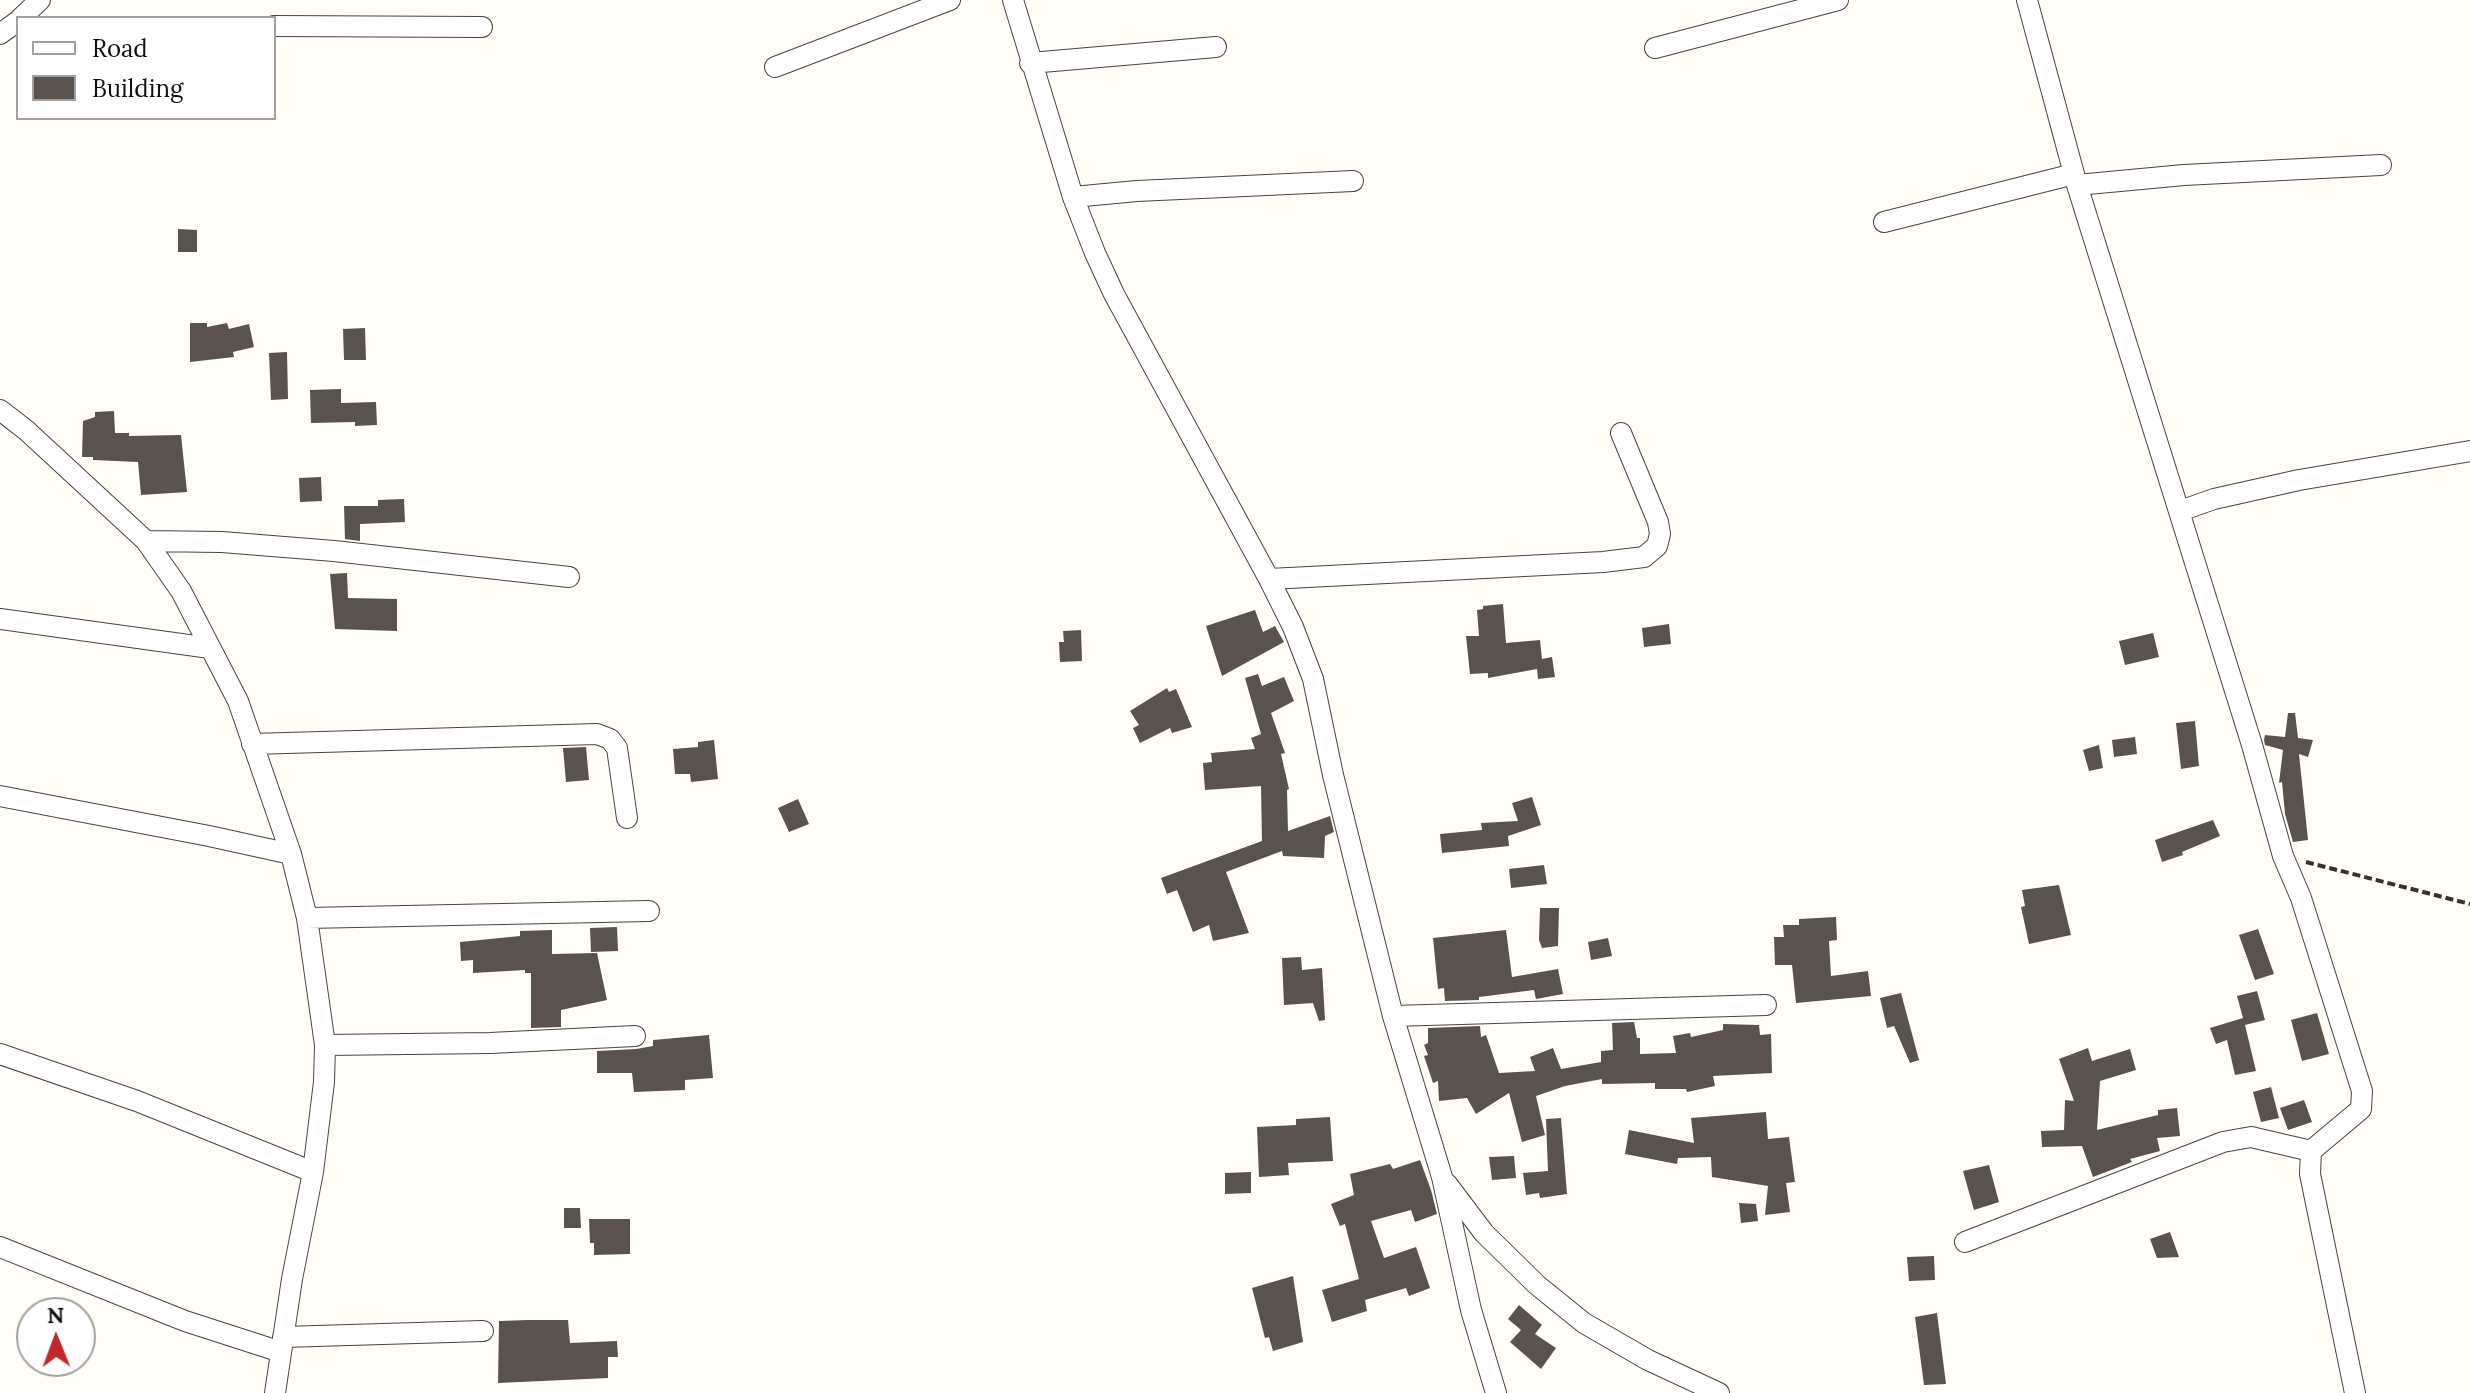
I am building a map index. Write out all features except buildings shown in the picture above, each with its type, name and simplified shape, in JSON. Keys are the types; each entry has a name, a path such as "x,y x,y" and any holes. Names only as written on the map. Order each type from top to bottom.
{"street":[{"path":"23,16 40,0"},
{"path":"775,67 950,0"},
{"path":"1013,0 1073,197 1114,294 1269,579 1293,627 1313,679 1333,775 1393,1016 1442,1177 1471,1310 1496,1393"},
{"path":"1655,48 1838,0"},
{"path":"2027,0 2076,179 2248,730 2283,856 2301,898 2362,1091 2361,1109 2311,1151 2310,1174 2355,1393"},
{"path":"276,26 482,27"},
{"path":"1030,63 1216,47"},
{"path":"1884,222 2076,179 2381,165"},
{"path":"1073,197 1353,181"},
{"path":"0,410 37,439 146,541 181,591 238,701 291,854 307,918 325,1045 324,1082 313,1172 275,1393"},
{"path":"1269,579 1603,562 1644,557 1657,546 1660,534 1658,522 1621,433"},
{"path":"2180,511 2214,499 2299,480 2470,451"},
{"path":"146,541 222,542 334,551 569,577"},
{"path":"0,619 210,648"},
{"path":"252,744 597,734 610,739 617,748 627,818"},
{"path":"0,796 291,854"},
{"path":"307,918 649,911"},
{"path":"1393,1016 1766,1005"},
{"path":"325,1045 490,1043 635,1036"},
{"path":"0,1054 137,1101 313,1172"},
{"path":"1965,1242 2223,1142 2251,1137 2311,1151"},
{"path":"1442,1177 1484,1233 1537,1285 1584,1323 1648,1360 1719,1393"},
{"path":"0,1247 185,1321 282,1344 483,1331"}],"path":[{"path":"2283,856 2470,904"}]}
